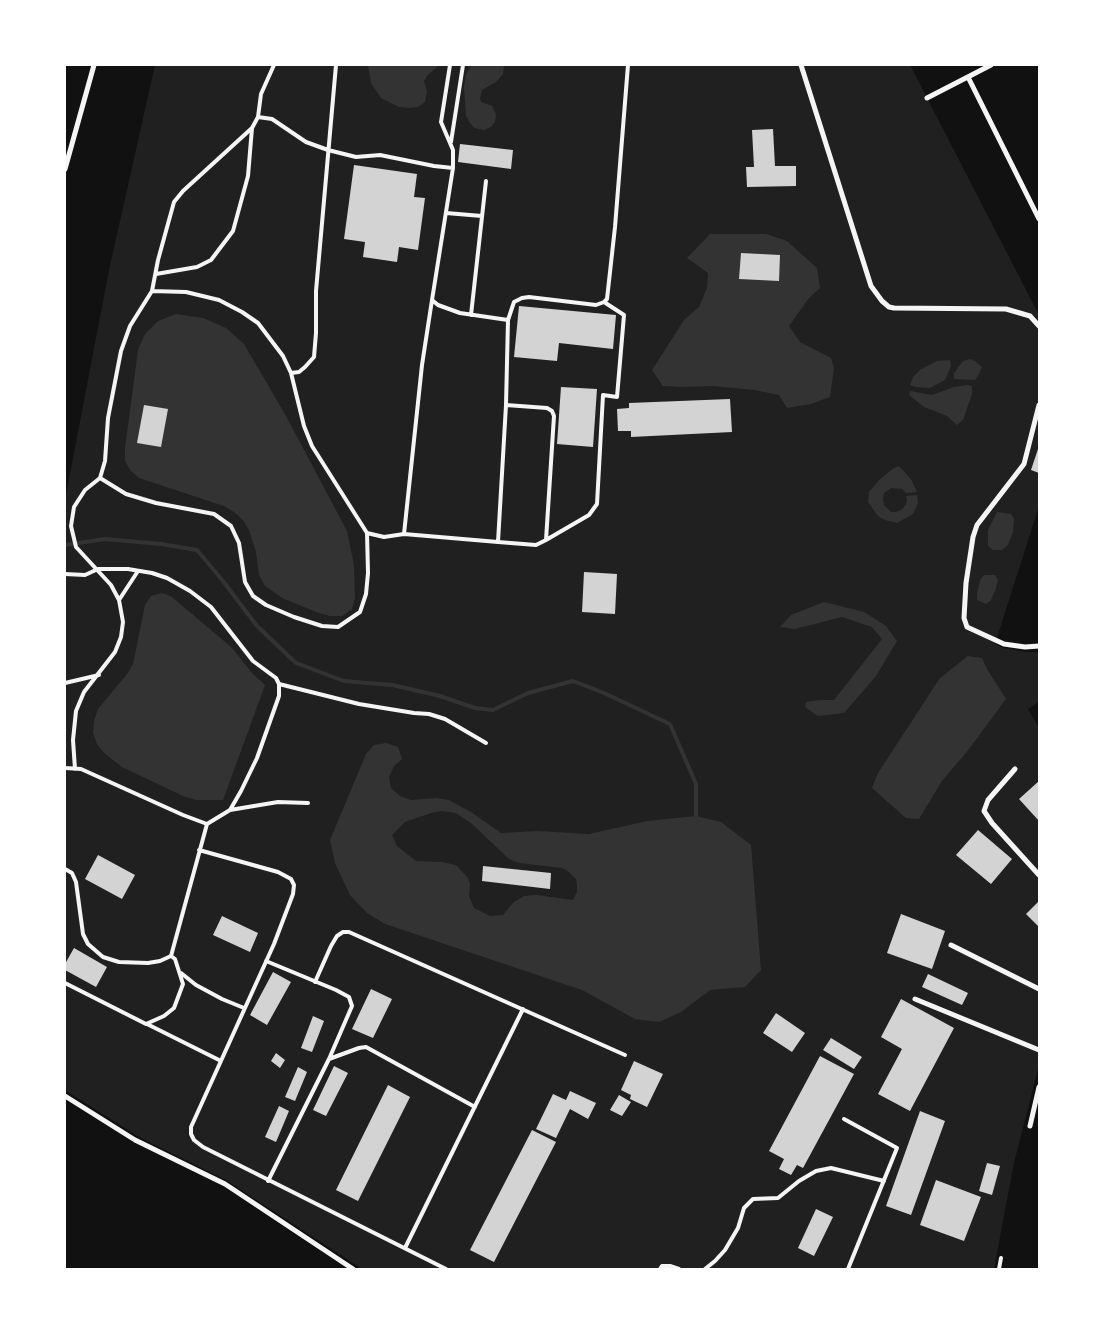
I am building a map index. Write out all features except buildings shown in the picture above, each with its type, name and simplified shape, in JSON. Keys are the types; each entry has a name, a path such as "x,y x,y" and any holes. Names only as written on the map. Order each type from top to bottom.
{"street":[{"path":"65,169 94,65"},
{"path":"801,65 872,286 882,301 889,307 894,308 1006,310 1030,316 1039,326"},
{"path":"927,98 991,65"},
{"path":"968,77 1039,219"},
{"path":"1039,405 1024,464 977,525 973,537 966,582 964,618 967,627 1004,644 1025,647 1039,646"},
{"path":"1016,769 988,800 984,811 992,823 1039,875"},
{"path":"951,945 1039,989"},
{"path":"915,999 1039,1050"},
{"path":"1030,1126 1039,1086"},
{"path":"65,1096 135,1140 225,1184 353,1269"}],"lane":[{"path":"75,769 73,740 76,711 84,692 115,652 121,637 123,622 119,600 111,585 76,547 71,526 74,507 86,490 100,478 105,461 108,418 121,351 130,326 152,291 158,260 174,202 183,191 252,128 258,117 261,94 274,65"},
{"path":"291,373 298,372 314,357 316,291 336,65"},
{"path":"404,534 422,365 452,168 453,150 441,122 450,65"},
{"path":"451,144 463,65"},
{"path":"498,542 506,405 508,320 514,302 522,298 529,297 596,305 604,302 606,299 615,227 628,65"},
{"path":"258,117 272,119 306,142 328,150 356,157 380,155 452,168"},
{"path":"156,274 197,267 211,260 233,231 248,176 252,128"},
{"path":"471,314 486,181"},
{"path":"446,213 482,216"},
{"path":"100,478 126,494 156,503 214,514 231,526 239,543 245,582 253,596 266,605 322,626 338,628 360,612 368,580 367,533 312,446 304,426 291,373 283,356 258,323 219,300 186,292 152,291"},
{"path":"432,300 438,305 460,313 508,320"},
{"path":"367,533 384,537 404,534 536,545 589,515 597,504 603,395 617,397 624,315 604,302"},
{"path":"506,405 547,408 552,411 554,416 546,540"},
{"path":"65,574 85,575 98,569 128,569 167,578 190,591 211,607 254,661 276,678 279,696 257,758 230,810"},
{"path":"119,600 138,571"},
{"path":"65,683 99,674"},
{"path":"278,684 359,704 430,714 445,719 486,743"},
{"path":"65,768 81,769 207,824"},
{"path":"65,868 72,873 76,882 83,934 88,944 103,957 119,962 148,963 160,961 171,956 207,824 230,810 278,802 308,803"},
{"path":"199,850 278,872 291,879 294,885 293,894 266,961 191,1128 194,1140 268,1181 446,1269"},
{"path":"315,982 330,946 337,936 343,932 349,932 625,1055"},
{"path":"146,1024 164,1016 174,1008 183,984 176,959 171,956"},
{"path":"266,961 348,997 352,1006 328,1060 268,1181"},
{"path":"180,972 196,985 244,1008"},
{"path":"65,983 221,1061"},
{"path":"405,1248 523,1009"},
{"path":"328,1060 358,1048 366,1047 475,1107"},
{"path":"844,1119 897,1148 848,1269"},
{"path":"705,1269 716,1261 725,1250 738,1228 744,1208 753,1199 778,1198 816,1171 831,1168 884,1181"},
{"path":"999,1269 1001,1258"},
{"path":"660,1269 662,1266 670,1266 679,1269"}],"shaded area":[{"path":"155,65 910,65 1039,315 1039,506 995,644 1003,648 1039,652 1039,702 1028,709 1039,728 1039,1065 1014,1163 994,1269 362,1269 226,1180 139,1137 65,1090 65,500 109,270"},
{"path":"368,65 439,65 424,81 427,92 425,102 418,107 409,108 399,107 381,98 371,83"},
{"path":"471,65 504,65 503,74 496,82 482,90 481,102 492,106 496,114 495,122 491,127 484,130 475,128 466,116 464,87 466,75"},
{"path":"710,234 766,234 787,241 817,268 820,288 809,298 789,326 800,342 831,358 834,368 830,397 811,404 787,408 779,395 754,390 713,386 663,386 652,370 684,320 699,307 707,288 708,273 687,258"},
{"path":"176,314 203,318 226,328 244,344 286,416 347,531 354,565 355,598 352,609 342,616 330,616 319,613 284,599 265,586 259,575 256,552 249,530 243,520 234,512 224,506 139,478 131,471 125,461 125,448 138,350 145,334 158,321"},
{"path":"970,359 982,367 975,380 954,379 954,373 963,361"},
{"path":"950,360 951,366 945,380 930,388 910,385 913,377 920,370 937,361"},
{"path":"972,386 972,394 963,420 957,425 947,416 924,407 909,395 910,391 932,395 954,387"},
{"path":"899,466 911,479 917,492 906,493 902,489 891,488 884,493 884,505 891,512 896,512 906,505 906,496 917,495 918,503 913,514 897,523 878,516 868,502 869,492 879,480"},
{"path":"997,512 1011,514 1014,519 1013,532 1008,545 1002,550 993,550 988,546 988,530"},
{"path":"984,575 995,575 998,580 991,600 986,604 977,600 980,580"},
{"path":"162,593 172,597 231,647 253,674 265,685 223,800 196,800 183,796 122,767 104,753 97,744 93,733 98,709 133,664 145,605 151,596"},
{"path":"824,602 864,612 886,626 897,641 876,676 844,713 818,716 805,707 806,702 834,700 882,639 872,627 842,617 795,629 780,627 791,615"},
{"path":"968,656 982,658 1006,699 969,749 942,781 919,819 906,818 872,788 878,773 940,678"},
{"path":"386,743 398,747 402,759 394,766 389,777 391,788 400,796 411,800 436,798 449,800 471,812 501,833 538,831 589,834 647,821 696,816 721,822 751,845 761,970 745,987 710,990 681,1012 659,1022 635,1019 582,990 385,924 367,913 350,895 335,863 330,840 366,754 374,745","holes":["442,811 456,813 471,823 509,859 519,863 562,868 568,871 576,879 577,892 573,900 537,895 524,896 514,902 503,915 490,916 474,908 469,896 470,884 468,878 456,865 442,862 416,861 397,846 392,835 405,822 431,813"]}],"waterway":[{"path":"65,545 105,539 161,544 197,550 257,626 296,663 344,681 392,685 440,696 475,708 493,710 528,693 573,681 604,693 670,724 696,784 696,816"}]}
